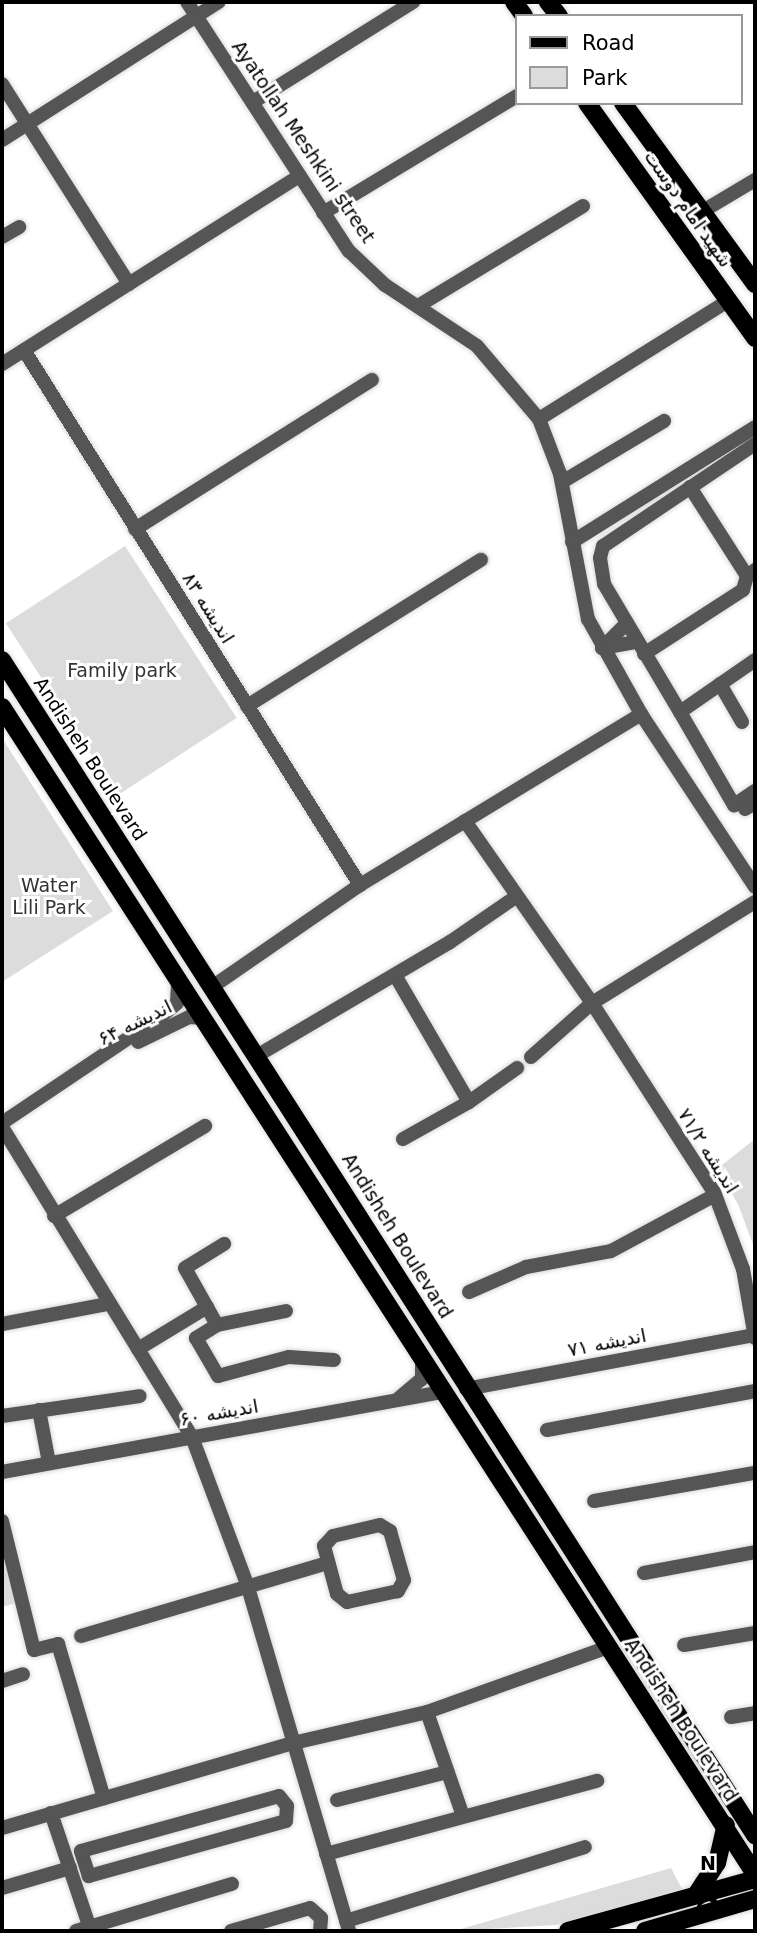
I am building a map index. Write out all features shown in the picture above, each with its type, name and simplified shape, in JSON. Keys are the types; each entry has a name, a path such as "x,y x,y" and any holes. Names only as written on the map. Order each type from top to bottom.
{"main road":[{"name":"شهید امام دوست","path":"588,105 755,338"},
{"name":"شهید امام دوست","path":"625,105 755,284"},
{"name":"Andisheh Boulevard","path":"2,660 288,1103 466,1389 755,1834"},
{"name":"Andisheh Boulevard","path":"2,707 202,1018 269,1116 443,1392 726,1825 755,1876"},
{"path":"269,1116 288,1103"},
{"path":"696,1895 717,1863 726,1825"},
{"path":"568,1931 755,1876"},
{"path":"645,1931 755,1899"}],"street":[{"name":"Ayatollah Meshkini street","path":"187,2 349,251 385,285 477,346 539,419 562,482 580,592 601,648 641,714 755,887"},
{"path":"2,139 219,2"},
{"path":"253,102 413,2"},
{"path":"2,85 129,284"},
{"path":"323,213 516,97"},
{"path":"2,365 299,176"},
{"path":"703,211 755,180"},
{"path":"418,306 583,206"},
{"path":"2,237 19,227"},
{"path":"539,419 728,301"},
{"name":"اندیشه ۸۳","path":"24,350 360,886"},
{"path":"135,529 372,380"},
{"path":"562,482 664,421"},
{"path":"572,542 755,427"},
{"path":"755,444 603,546 600,558 604,584 680,712 745,806 755,790"},
{"path":"601,648 640,648 743,590 751,573 690,487"},
{"path":"247,706 481,560"},
{"path":"601,648 627,623"},
{"path":"680,712 755,660"},
{"path":"720,684 743,722"},
{"path":"212,987 360,886 641,714"},
{"name":"اندیشه ۷۱/۲","path":"465,821 592,1003 715,1195 743,1269 755,1336"},
{"path":"265,1051 395,975 517,896"},
{"path":"531,1057 592,1003 755,902"},
{"path":"395,975 469,1102"},
{"path":"178,981 177,1003 87,1069 2,1125 54,1216 192,1437 247,1584 346,1921"},
{"name":"اندیشه ۶۴","path":"87,1069 171,1024 202,1018"},
{"path":"402,1139 469,1102 517,1068"},
{"path":"54,1216 205,1126"},
{"path":"469,1292 526,1267 611,1251 715,1195"},
{"path":"217,1325 185,1268 225,1244"},
{"path":"2,1324 108,1304"},
{"path":"138,1349 207,1307"},
{"path":"286,1311 217,1325 196,1338 218,1376 289,1357 334,1360"},
{"name":"اندیشه ۷۱","path":"466,1389 755,1336"},
{"path":"394,1401 422,1379 422,1359"},
{"path":"547,1430 755,1391"},
{"name":"اندیشه ۶۰","path":"2,1472 443,1392"},
{"path":"2,1416 140,1395"},
{"path":"39,1409 49,1463"},
{"path":"594,1501 755,1473"},
{"path":"2,1521 34,1650 58,1644 104,1798"},
{"path":"380,1525 390,1531 404,1580 398,1591 347,1602 337,1594 328,1563 324,1546 333,1536 380,1525"},
{"path":"644,1573 755,1552"},
{"path":"81,1636 247,1584 328,1563"},
{"path":"684,1645 755,1633"},
{"path":"2,1828 293,1743 427,1713 609,1647"},
{"path":"2,1681 23,1674"},
{"path":"427,1713 463,1816"},
{"path":"731,1717 755,1713"},
{"path":"337,1800 448,1772"},
{"path":"326,1854 597,1781"},
{"path":"279,1796 287,1806 286,1821 89,1876 81,1851 279,1796"},
{"path":"287,1806 310,1799"},
{"path":"51,1813 70,1868 85,1930 232,1884"},
{"path":"231,1931 310,1908 320,1925 346,1921 585,1847"},
{"path":"2,1888 70,1868"}],"green space":[{"name":"Family park","path":"125,546 237,718 118,795 6,623"},
{"name":"Water Lili Park","path":"2,738 113,911 2,982"},
{"path":"755,1139 755,1250 738,1204 717,1169"},
{"path":"2,1553 16,1603 2,1607"},
{"path":"671,1868 682,1889 556,1925 454,1931"}]}
